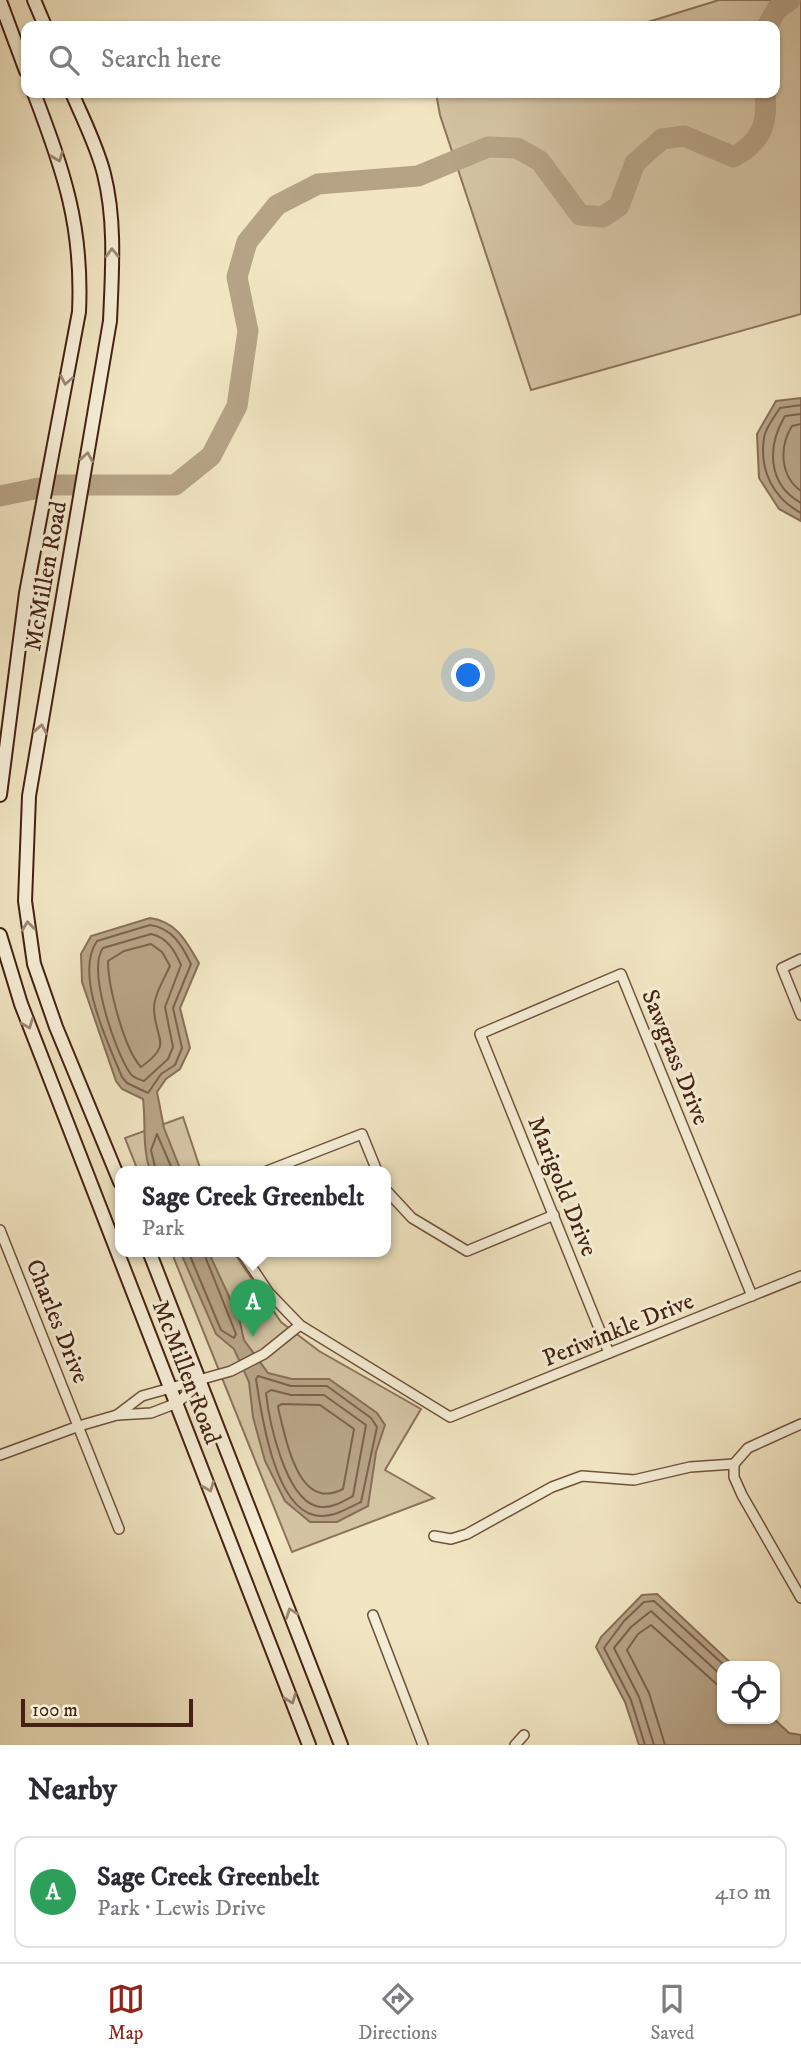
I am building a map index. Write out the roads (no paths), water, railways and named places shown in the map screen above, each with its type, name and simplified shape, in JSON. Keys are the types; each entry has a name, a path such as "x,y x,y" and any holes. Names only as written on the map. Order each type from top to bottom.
{"main road":[{"path":"34,0 43,21"},
{"path":"0,1 21,58"},
{"name":"McMillen Road","path":"0,795 26,593 79,312 79,242 72,202 64,170 36,98"},
{"name":"McMillen Road","path":"74,98 98,158 108,195 112,254 110,321 29,796 25,901 34,964 56,1027 115,1170"},
{"name":"McMillen Road","path":"0,935 21,1004 115,1244"},
{"name":"McMillen Road","path":"120,1257 309,1745"},
{"name":"McMillen Road","path":"151,1257 202,1381 341,1745"}],"street":[{"path":"801,959 782,968 801,1015"},
{"name":"Sawgrass Drive","path":"480,1034 621,974 752,1296"},
{"name":"Marigold Drive","path":"480,1034 609,1353"},
{"path":"280,1166 362,1134 375,1166"},
{"path":"391,1195 412,1218 467,1251 554,1215"},
{"name":"Charles Drive","path":"0,1230 119,1529"},
{"path":"117,1415 142,1396 170,1385 202,1381 230,1371 264,1354 300,1325 270,1293 245,1257"},
{"name":"Periwinkle Drive","path":"300,1325 450,1418 801,1276"},
{"path":"0,1455 117,1415 151,1413 177,1403 202,1381"},
{"path":"801,1424 748,1448 734,1464 734,1477 742,1495 801,1598"},
{"path":"434,1536 451,1539 467,1534 552,1488 582,1476 634,1480 690,1467 734,1464"},
{"path":"373,1615 423,1745"},
{"path":"515,1745 524,1735"}],"water":[{"path":"801,398 801,521 779,509 759,478 757,434 776,401"},
{"path":"150,918 159,920 180,934 199,963 180,1008 190,1048 180,1069 166,1079 157,1092 164,1128 179,1166 149,1166 143,1099 122,1089 116,1081 82,982 81,954 91,936"},
{"path":"183,1257 211,1257 239,1318 244,1340 268,1373 292,1379 329,1379 377,1413 385,1425 376,1452 368,1506 337,1522 310,1522 285,1501 265,1461 253,1417 249,1382 234,1349 216,1334"},
{"path":"657,1594 729,1661 717,1661 717,1724 779,1724 789,1733 801,1735 801,1745 639,1745 625,1702 596,1647 601,1637 642,1595"}],"waterway":[{"path":"770,21 777,9 790,0"},
{"path":"53,485 175,485 211,456 237,406 248,331 237,277 247,242 277,205 318,184 418,176 488,147 517,148 540,161 580,215 603,217 619,206 635,163 662,139 684,136 734,157 743,151 761,131 765,98"},
{"path":"0,496 39,488"}],"place":[{"name":"Sage Creek Greenbelt","path":"253,1337"}]}
